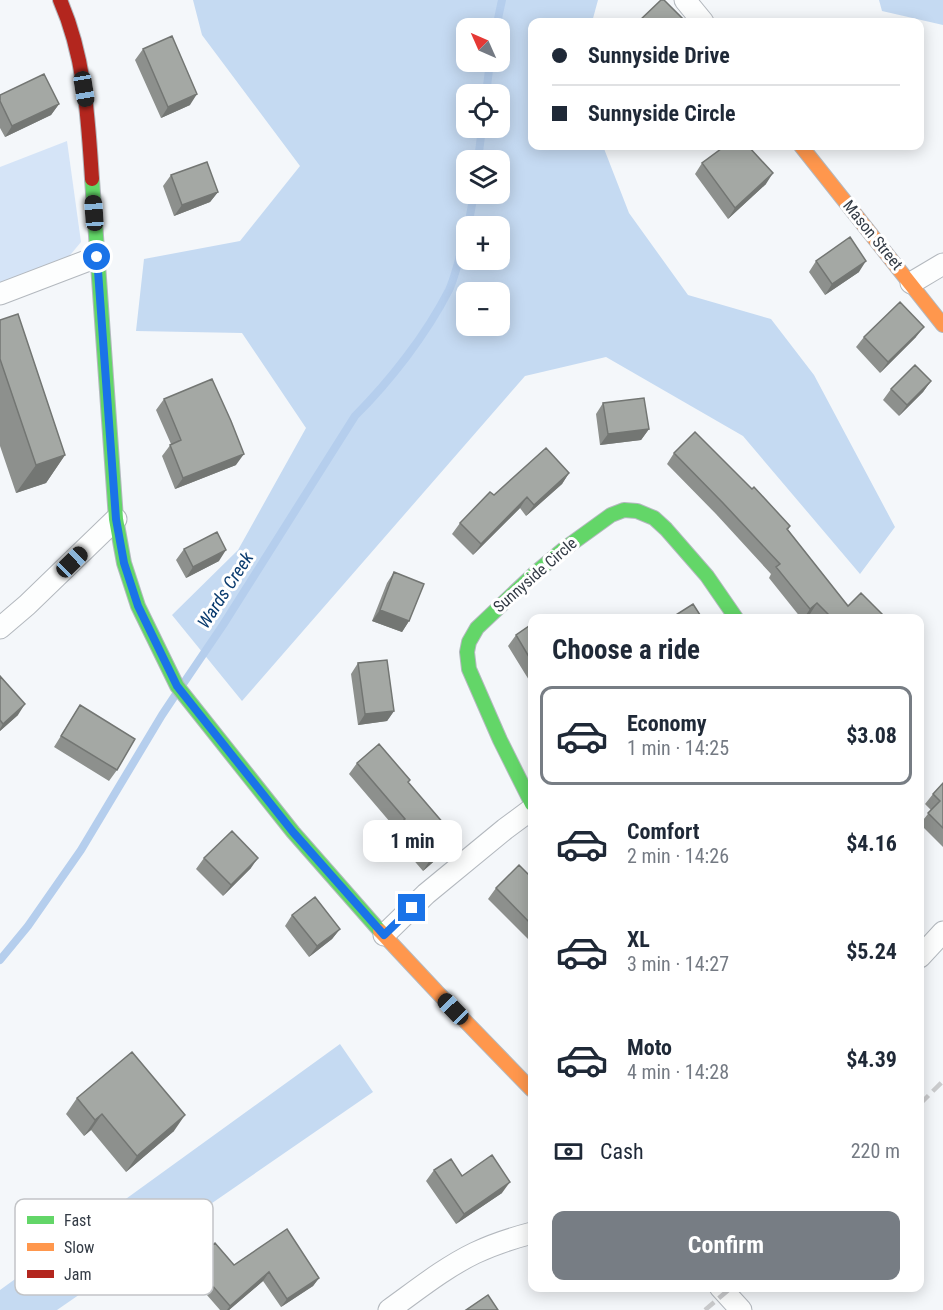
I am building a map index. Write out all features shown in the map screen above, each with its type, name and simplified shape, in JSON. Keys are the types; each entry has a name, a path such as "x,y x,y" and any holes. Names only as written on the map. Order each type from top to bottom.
{"street":[{"path":"60,0 79,56 87,105 116,519 124,563 138,606 177,686 293,832 384,935 528,1086"},
{"path":"685,0 700,18"},
{"name":"Mason Street","path":"804,150 943,325"},
{"path":"0,294 97,257"},
{"path":"911,283 943,264"},
{"name":"Sunnyside Circle","path":"528,796 500,740 466,659 466,648 470,637 527,578 555,554 617,512 629,510 641,512 661,523 686,550 710,579 733,614"},
{"path":"0,628 116,519"},
{"path":"384,935 426,894 528,812"},
{"path":"924,953 943,932"},
{"path":"389,1310 450,1267 475,1253 528,1234"},
{"path":"725,1292 741,1310"}],"shaded area":[{"path":"193,0 598,0 593,18 528,18 528,150 605,150 629,213 688,295 771,319 814,375 895,527 860,574 743,436 606,357 525,376 242,701 172,615 238,550 306,428 242,333 136,331 144,259 240,241 300,166 202,35"},
{"path":"879,0 943,0 943,25 924,21 924,18 912,18 882,11"},
{"path":"67,141 81,242 66,260 0,284 0,167"},
{"path":"340,1044 373,1092 213,1202 213,1199 126,1199"},
{"path":"15,1279 15,1295 79,1295 57,1310 0,1310 0,1290"}],"building":[{"path":"661,0 664,0 682,18 642,18"},
{"path":"172,36 197,94 168,107 143,49"},
{"path":"44,74 59,104 12,126 0,101 0,95"},
{"path":"720,150 752,150 773,173 735,208 702,163"},
{"path":"207,162 218,192 182,205 171,175"},
{"path":"850,237 866,261 832,284 816,261"},
{"path":"900,302 924,327 888,362 864,337"},
{"path":"18,314 65,455 36,465 0,359 0,320"},
{"path":"915,365 931,381 907,405 891,389"},
{"path":"212,379 244,454 183,478 170,445 181,440 164,399"},
{"path":"644,398 649,429 608,434 603,403"},
{"path":"695,432 752,489 754,487 790,526 787,529 848,606 861,593 882,614 828,614 817,603 810,609 776,567 780,564 674,453"},
{"path":"546,448 569,473 534,505 527,497 481,544 460,523 490,492 494,495"},
{"path":"217,532 226,550 193,567 184,549"},
{"path":"394,572 424,584 409,621 380,610"},
{"path":"693,604 699,614 677,614"},
{"path":"528,627 528,655 516,635"},
{"path":"387,660 394,711 365,714 358,663"},
{"path":"0,676 25,704 3,724 0,720"},
{"path":"80,705 135,739 117,770 61,736"},
{"path":"379,744 456,838 430,860 399,824 405,819 357,763"},
{"path":"943,783 943,828 928,813 940,801 933,794"},
{"path":"232,831 258,858 231,885 204,858"},
{"path":"519,865 528,874 528,921 496,888"},
{"path":"315,897 340,929 317,946 292,915"},
{"path":"132,1052 185,1115 137,1156 102,1114 95,1120 77,1098"},
{"path":"492,1155 510,1182 464,1214 434,1170 451,1159 462,1176"},
{"path":"287,1229 319,1278 287,1299 269,1272 230,1306 213,1286 213,1245 215,1243 234,1265"},
{"path":"488,1295 498,1310 466,1310"}],"waterway":[{"name":"Wards Creek","path":"498,18 502,0"},
{"name":"Wards Creek","path":"487,84 489,72"},
{"name":"Wards Creek","path":"479,150 481,138"},
{"name":"Wards Creek","path":"470,216 472,204"},
{"name":"Wards Creek","path":"183,684 355,416 394,373 430,324 452,284 456,270"},
{"name":"Wards Creek","path":"0,960 28,926 81,850 176,694"}],"railway":[{"path":"924,1100 943,1081"},
{"path":"705,1310 726,1292"}],"traffic: fast":[{"path":"92,179 116,519 124,563 138,606 177,686 293,832 380,931"},
{"path":"528,796 469,669 467,652 469,642 477,628 534,574 611,515 624,510 637,511 654,518 666,529 707,576 733,614"}],"traffic: slow":[{"path":"804,150 943,325"},
{"path":"380,931 528,1086"}],"traffic: jam":[{"path":"60,0 75,43 84,88 92,179"}],"route":[{"path":"97,257 116,519 124,563 138,606 157,646 177,686 195,710 293,832 384,935 412,908"}]}
